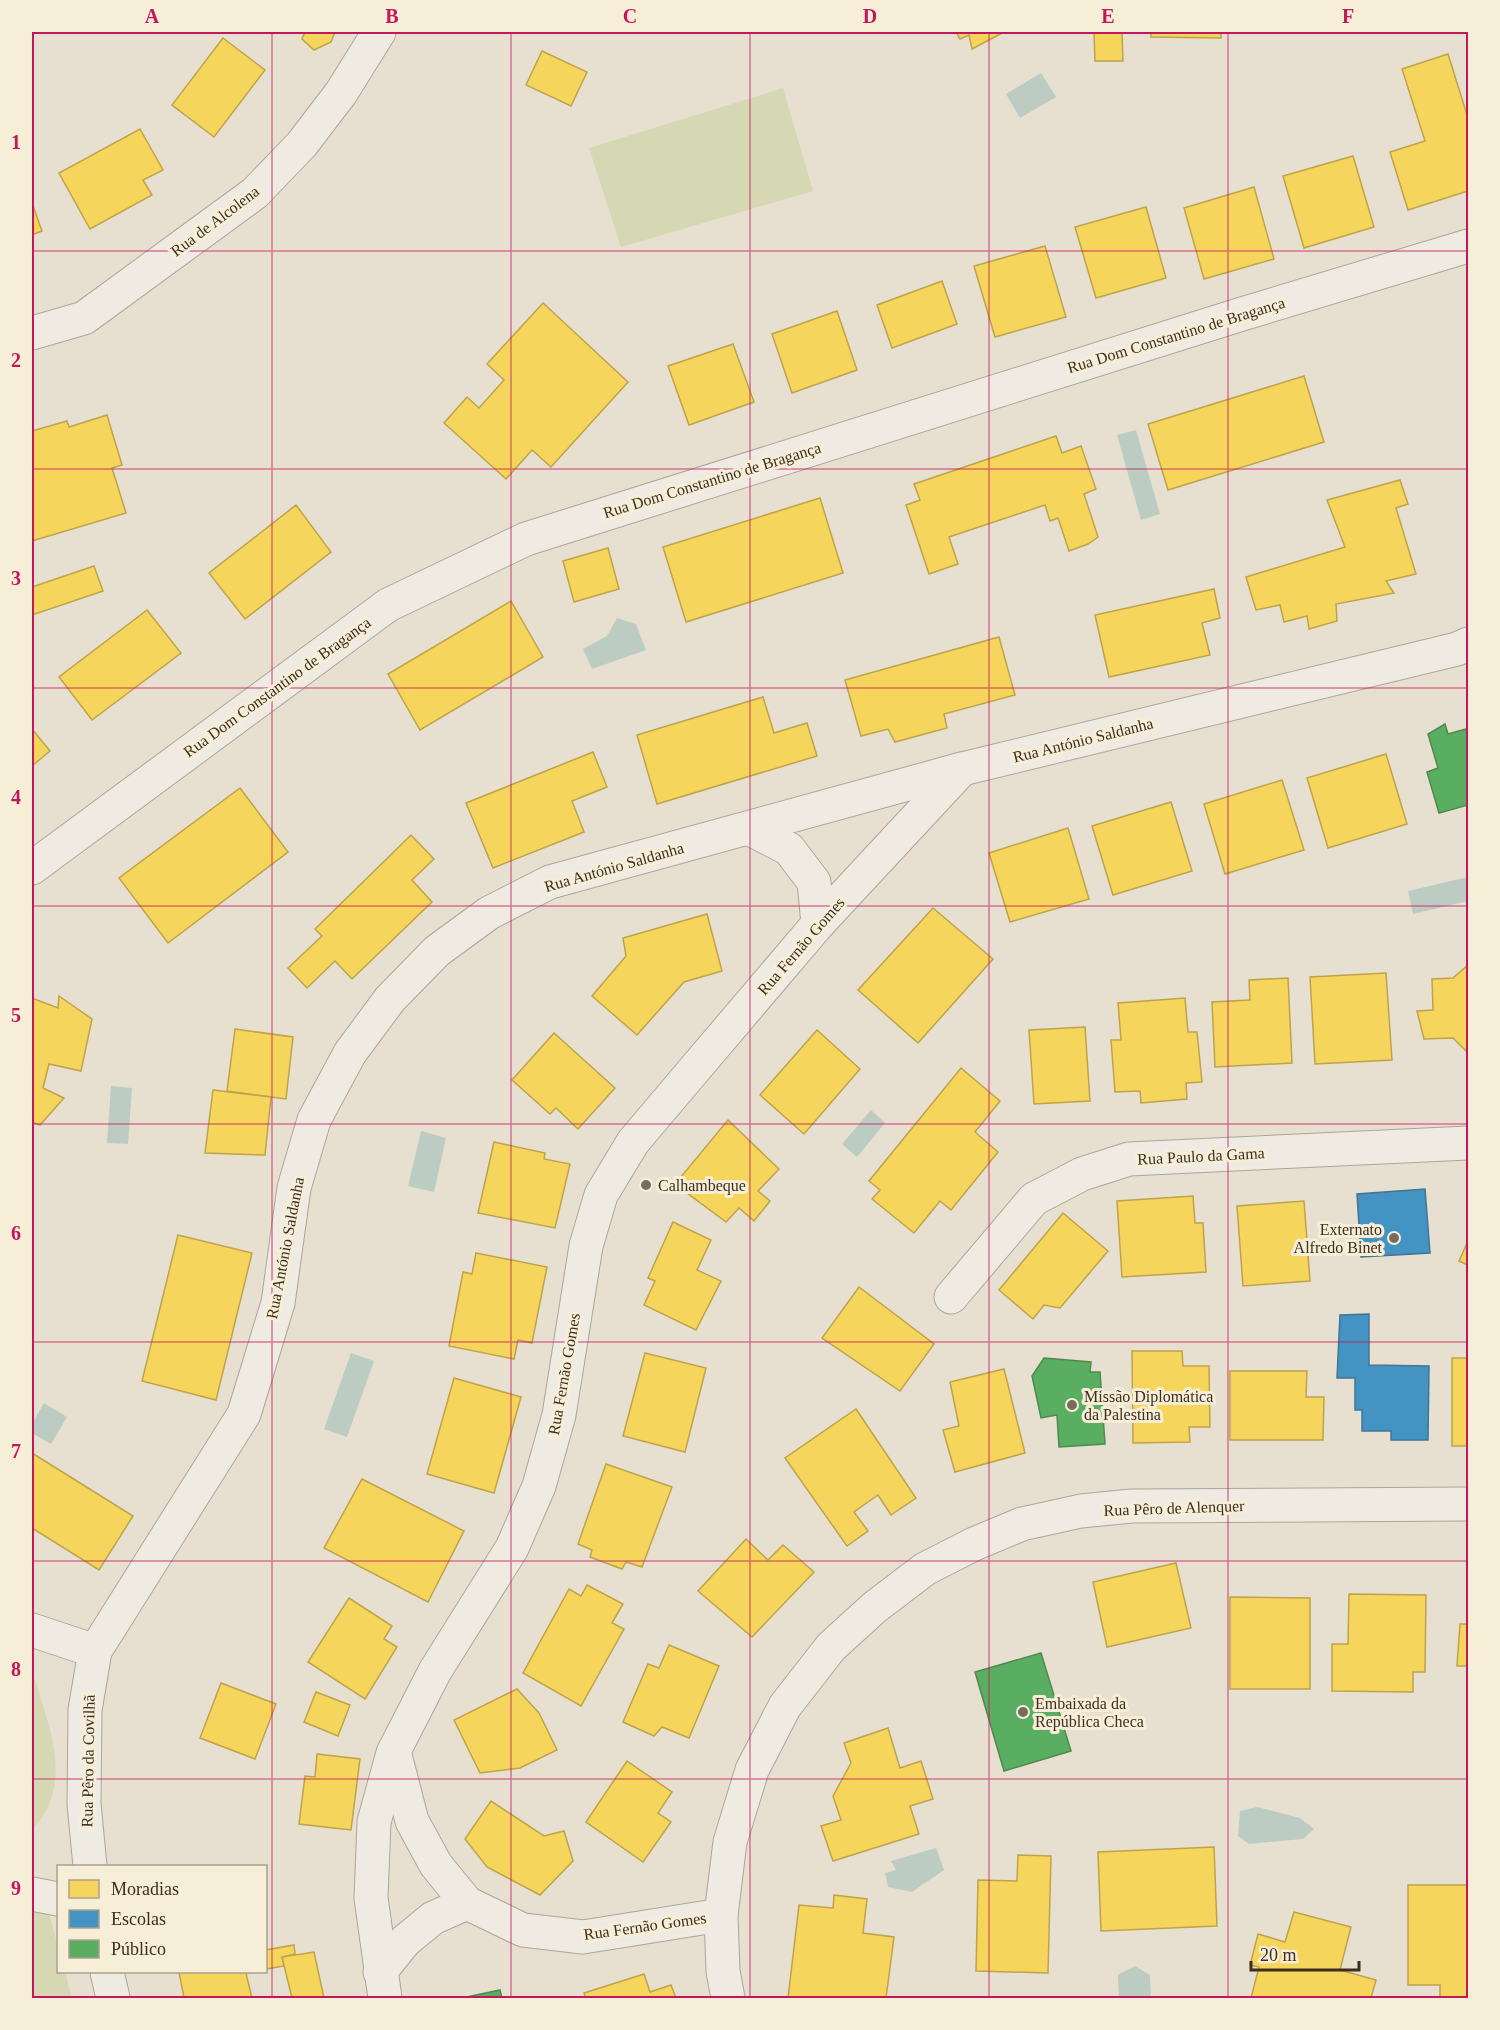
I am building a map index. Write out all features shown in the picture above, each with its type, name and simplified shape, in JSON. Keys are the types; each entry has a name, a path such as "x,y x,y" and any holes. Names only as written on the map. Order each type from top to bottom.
{"street":[{"name":"Rua de Alcolena","path":"32,333 84,318 255,193 302,144 340,93 379,32"},
{"name":"Rua Dom Constantino de Bragança","path":"32,868 388,605 526,539 1242,314 1468,246"},
{"name":"Rua António Saldanha","path":"94,1650 244,1414 278,1303 294,1188 314,1120 350,1053 390,999 437,951 489,913 550,882 962,770 1457,649 1468,644"},
{"name":"Rua Fernão Gomes","path":"721,1915 584,1937 523,1930 467,1903 436,1865 412,1821 394,1752 435,1671 512,1548 539,1486 559,1415 586,1246 601,1195 633,1142 818,924 962,770"},
{"path":"750,829 789,849 814,882 818,924"},
{"name":"Rua Paulo da Gama","path":"951,1297 1034,1199 1082,1174 1129,1159 1468,1143"},
{"name":"Rua Pêro de Alenquer","path":"728,1998 723,1971 721,1915 730,1842 752,1770 785,1706 831,1647 875,1608 925,1569 974,1544 1023,1524 1082,1511 1132,1506 1468,1504"},
{"path":"32,1630 94,1650"},
{"name":"Rua Pêro da Covilhã","path":"90,1865 84,1804 85,1710 94,1650"},
{"path":"382,1985 371,1899 374,1822 394,1752"},
{"path":"32,1894 57,1899"},
{"path":"382,1985 405,1941 434,1918 467,1903"},
{"path":"107,1973 113,1998"}],"green space":[{"path":"783,88 813,191 621,247 589,148"},
{"path":"32,1674 53,1741 56,1772 50,1803 43,1817 32,1830"},
{"path":"32,1906 48,1909 57,1943 57,1973 65,1973 72,1998 32,1998"}],"shaded area":[{"path":"1041,73 1056,97 1020,118 1006,94"},
{"path":"1136,430 1160,514 1141,520 1117,435"},
{"path":"617,618 636,624 646,650 592,669 583,649 607,636"},
{"path":"1468,877 1468,901 1413,914 1408,891"},
{"path":"111,1086 132,1088 128,1144 107,1143"},
{"path":"871,1110 885,1123 857,1157 842,1144"},
{"path":"421,1131 446,1138 434,1192 408,1186"},
{"path":"351,1353 374,1361 347,1437 324,1429"},
{"path":"44,1403 67,1417 51,1444 32,1433 32,1424"},
{"path":"1257,1807 1300,1818 1314,1829 1303,1839 1249,1844 1238,1836 1240,1811"},
{"path":"936,1848 944,1870 912,1892 888,1887 885,1873 896,1870 891,1861"},
{"path":"1135,1966 1150,1975 1151,1998 1119,1998 1118,1975"}],"building: Moradias":[{"path":"305,32 335,32 331,42 314,50 302,39"},
{"path":"956,32 1004,32 972,49 969,35 960,39"},
{"path":"1094,32 1122,32 1123,61 1095,61"},
{"path":"1151,32 1221,32 1221,38 1151,37"},
{"path":"223,38 265,70 214,137 172,105"},
{"path":"542,51 587,72 571,106 526,85"},
{"path":"1448,54 1468,118 1468,191 1408,210 1390,152 1425,141 1402,69"},
{"path":"140,129 163,170 143,180 152,195 90,229 59,173"},
{"path":"1353,156 1374,227 1304,248 1283,176"},
{"path":"1254,187 1274,259 1204,279 1184,208"},
{"path":"32,203 42,231 32,235"},
{"path":"1146,207 1166,278 1096,298 1075,227"},
{"path":"1045,246 1066,317 995,337 974,266"},
{"path":"942,281 957,324 892,348 877,305"},
{"path":"543,303 628,382 551,467 532,450 506,479 444,423 467,397 479,408 504,380 487,364"},
{"path":"837,311 857,370 792,393 772,334"},
{"path":"733,344 754,402 689,425 668,366"},
{"path":"1304,376 1324,442 1168,490 1148,424"},
{"path":"107,415 122,465 112,468 126,513 32,541 32,431 67,421 69,427"},
{"path":"1056,436 1062,453 1081,446 1096,489 1084,494 1098,537 1088,544 1069,551 1058,518 1050,521 1045,505 949,537 958,564 929,574 906,505 920,500 914,484"},
{"path":"1400,480 1408,504 1396,508 1416,574 1386,581 1394,593 1336,604 1337,621 1309,629 1307,616 1284,622 1280,605 1256,610 1246,577 1345,547 1327,500"},
{"path":"820,498 843,573 686,622 663,547"},
{"path":"296,505 331,552 245,619 209,573"},
{"path":"608,548 619,589 574,602 563,561"},
{"path":"94,566 103,591 32,615 32,587"},
{"path":"1214,589 1220,618 1202,623 1210,655 1109,677 1095,615"},
{"path":"511,601 543,657 420,730 388,674"},
{"path":"147,610 181,653 92,720 59,677"},
{"path":"999,637 1015,695 944,714 947,728 895,742 888,729 861,736 845,680"},
{"path":"763,697 774,733 807,723 817,756 657,804 637,735"},
{"path":"32,729 50,751 32,766"},
{"path":"593,752 607,787 572,801 584,832 493,868 466,803"},
{"path":"1386,754 1407,824 1328,848 1307,778"},
{"path":"1282,780 1304,850 1225,874 1204,804"},
{"path":"240,788 288,852 168,943 119,878"},
{"path":"1171,802 1192,871 1113,895 1092,826"},
{"path":"1068,828 1089,899 1010,922 989,853"},
{"path":"411,835 434,859 412,880 432,902 352,979 335,961 307,988 288,968 322,936 315,929"},
{"path":"933,908 993,959 918,1043 858,990"},
{"path":"707,914 722,971 684,982 637,1035 592,996 626,956 623,938"},
{"path":"1468,965 1468,1053 1453,1038 1424,1039 1417,1011 1433,1010 1432,979 1453,978"},
{"path":"1386,973 1392,1060 1315,1064 1310,977"},
{"path":"1288,978 1292,1063 1215,1067 1212,1002 1250,1000 1249,980"},
{"path":"59,996 92,1019 81,1071 49,1064 43,1088 64,1098 40,1125 32,1122 32,998 58,1008"},
{"path":"1185,998 1188,1032 1197,1032 1202,1082 1186,1083 1187,1099 1141,1103 1140,1091 1115,1092 1111,1040 1121,1040 1118,1003"},
{"path":"1085,1027 1090,1101 1034,1104 1029,1030"},
{"path":"235,1029 293,1037 286,1099 227,1091"},
{"path":"817,1030 860,1069 804,1134 760,1095"},
{"path":"554,1033 615,1088 578,1129 556,1108 550,1114 512,1080"},
{"path":"961,1068 1000,1101 975,1132 998,1152 951,1210 940,1201 914,1233 872,1199 880,1190 869,1181"},
{"path":"213,1090 271,1097 265,1155 205,1153"},
{"path":"728,1120 779,1169 758,1191 770,1201 754,1221 739,1208 726,1222 675,1184"},
{"path":"494,1142 545,1153 544,1159 570,1164 555,1228 478,1213"},
{"path":"1193,1196 1195,1223 1203,1223 1206,1272 1122,1277 1117,1201"},
{"path":"1304,1201 1310,1281 1243,1286 1237,1206"},
{"path":"1063,1213 1108,1251 1060,1308 1044,1305 1033,1319 999,1290"},
{"path":"673,1222 711,1240 697,1270 721,1281 696,1330 644,1305 655,1281 648,1278"},
{"path":"178,1235 252,1253 216,1400 142,1381"},
{"path":"1468,1241 1468,1265 1459,1261"},
{"path":"476,1253 547,1267 532,1343 518,1340 514,1359 449,1346 463,1272 472,1274"},
{"path":"859,1287 934,1344 900,1391 822,1338"},
{"path":"1132,1351 1182,1351 1183,1366 1209,1366 1210,1427 1189,1427 1190,1442 1133,1443"},
{"path":"645,1353 706,1368 685,1452 623,1436"},
{"path":"1452,1358 1468,1358 1468,1446 1452,1446"},
{"path":"1004,1369 1025,1453 955,1472 943,1430 959,1426 950,1382"},
{"path":"1230,1371 1307,1371 1306,1397 1324,1397 1323,1440 1230,1440"},
{"path":"454,1378 521,1397 494,1493 427,1474"},
{"path":"856,1409 916,1498 891,1515 878,1495 854,1512 868,1531 847,1546 785,1458"},
{"path":"32,1453 133,1516 99,1570 32,1528"},
{"path":"606,1464 672,1487 642,1567 626,1562 622,1569 590,1557 592,1550 578,1544"},
{"path":"362,1479 464,1531 428,1602 324,1548"},
{"path":"746,1539 768,1560 783,1545 814,1572 752,1637 698,1591"},
{"path":"1176,1563 1191,1628 1107,1647 1093,1582"},
{"path":"587,1585 623,1604 612,1623 624,1629 581,1706 523,1673 569,1589 581,1596"},
{"path":"1349,1594 1426,1595 1425,1672 1413,1672 1413,1692 1332,1691 1332,1644 1348,1644"},
{"path":"1230,1597 1310,1598 1310,1689 1230,1689"},
{"path":"349,1598 392,1626 384,1639 397,1647 365,1699 308,1662"},
{"path":"1460,1624 1468,1624 1468,1666 1457,1666"},
{"path":"669,1645 719,1666 689,1738 662,1727 654,1736 623,1722 648,1664 659,1668"},
{"path":"221,1683 276,1704 255,1759 200,1738"},
{"path":"517,1689 539,1713 557,1750 520,1768 480,1773 454,1720"},
{"path":"316,1692 350,1705 338,1736 304,1722"},
{"path":"888,1728 900,1768 921,1761 933,1799 910,1806 919,1834 833,1861 821,1826 841,1820 833,1796 851,1763 844,1743"},
{"path":"317,1754 360,1759 351,1830 299,1824 305,1776 315,1777"},
{"path":"627,1761 672,1792 658,1813 671,1822 643,1862 586,1822"},
{"path":"491,1801 544,1836 564,1831 573,1861 540,1895 487,1867 465,1839"},
{"path":"1214,1847 1217,1926 1101,1931 1098,1852"},
{"path":"1018,1855 1051,1856 1048,1973 976,1971 978,1880 1017,1881"},
{"path":"1408,1885 1468,1885 1468,1998 1440,1998 1440,1985 1408,1985"},
{"path":"834,1895 867,1899 863,1933 894,1937 886,1998 788,1998 799,1905 833,1908"},
{"path":"1294,1912 1351,1927 1340,1970 1376,1980 1371,1998 1251,1998 1259,1967 1250,1965 1258,1934 1285,1942"},
{"path":"294,1945 295,1954 282,1957 284,1966 267,1969 267,1950"},
{"path":"314,1952 324,1998 292,1998 282,1957"},
{"path":"179,1973 246,1973 252,1998 184,1998"},
{"path":"644,1974 650,1992 671,1985 676,1998 586,1998 584,1993"}],"building: Escolas":[{"path":"1425,1189 1430,1253 1361,1257 1357,1194"},
{"path":"1369,1314 1369,1365 1429,1366 1428,1440 1391,1440 1391,1431 1362,1431 1362,1410 1355,1410 1355,1378 1337,1378 1340,1315"}],"building: Público":[{"path":"1445,724 1448,734 1466,729 1468,805 1439,813 1427,772 1438,768 1428,734"},
{"path":"1044,1358 1091,1362 1090,1372 1100,1372 1105,1444 1059,1447 1057,1415 1041,1418 1032,1376"},
{"name":"Embaixada da República Checa","path":"1041,1653 1071,1751 1004,1771 975,1672"},
{"path":"500,1990 502,1998 462,1998"}],"place":[{"name":"Calhambeque","path":"646,1185"},
{"name":"Externato Alfredo Binet","path":"1394,1238"},
{"name":"Missão Diplomática da Palestina","path":"1072,1405"},
{"name":"Embaixada da República Checa","path":"1023,1712"}]}
